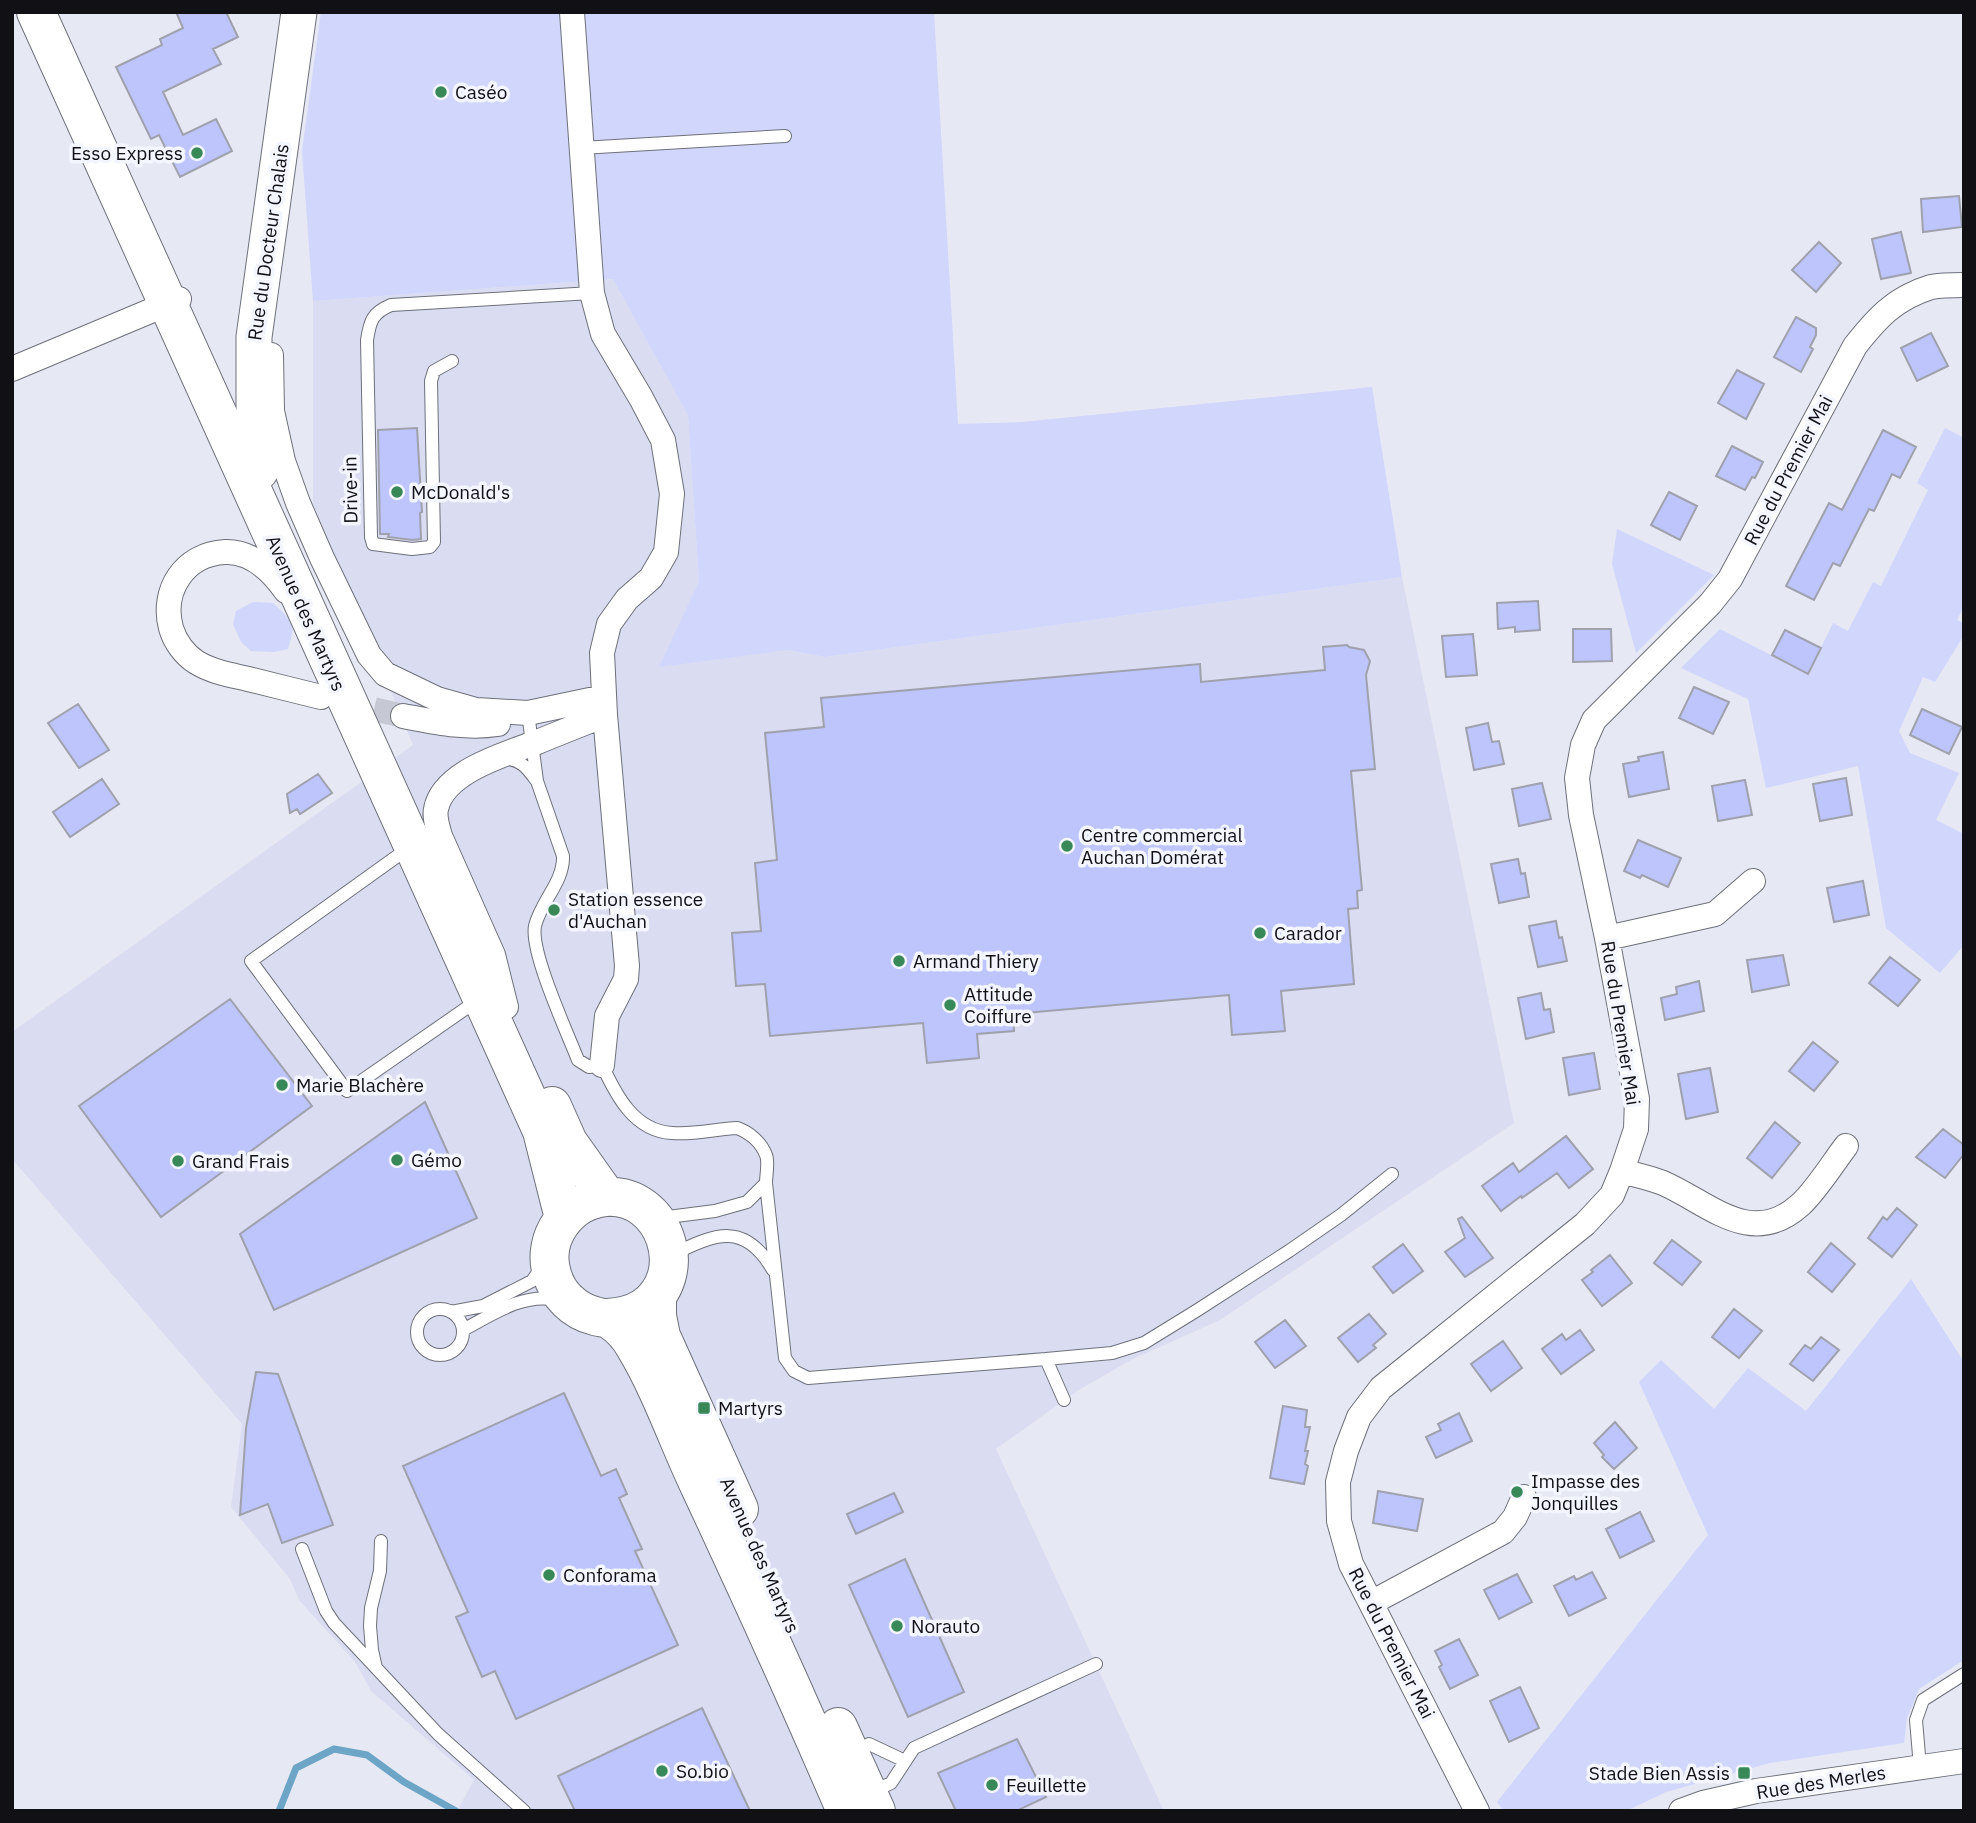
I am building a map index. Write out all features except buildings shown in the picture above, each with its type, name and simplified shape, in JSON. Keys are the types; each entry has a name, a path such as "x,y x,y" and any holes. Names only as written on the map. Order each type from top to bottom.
{"main road":[{"name":"Avenue des Martyrs","path":"36,12 174,301 260,472 494,1002 542,1132 564,1218"},
{"name":"Avenue des Martyrs","path":"55,12 174,301 411,846 568,1142 607,1197"},
{"name":"Rue du Docteur Chalais","path":"260,472 254,407 254,337 299,12"},
{"path":"607,1197 625,1199 642,1206 656,1219 666,1236 670,1256 664,1283 657,1295 643,1308 626,1316 608,1318 581,1311 570,1303 555,1283 549,1259 556,1230 564,1218 583,1203 607,1197"},
{"name":"Avenue des Martyrs","path":"657,1295 657,1316 662,1336 850,1753 864,1805"},
{"name":"Avenue des Martyrs","path":"608,1318 624,1331 635,1346 791,1683 864,1805"}],"street":[{"path":"572,12 592,293 603,334 663,440 672,494 666,552 651,578 627,599 609,624 602,653 627,966 626,979 607,1016 602,1065"},
{"path":"284,125 287,217 273,305 272,411 283,461 298,503 369,655 385,674 437,699 476,710 528,713 605,706"},
{"name":"Rue du Premier Mai","path":"1477,1811 1351,1564 1339,1521 1338,1482 1346,1451 1359,1417 1381,1388 1585,1224 1612,1195 1622,1171 1636,1129 1637,1099 1581,815 1577,778 1583,745 1594,720 1710,604 1730,579 1855,346 1877,318 1902,299 1933,287 1964,285"},
{"path":"12,369 174,301"},
{"path":"321,697 216,671 196,662 178,643 172,632 169,618 170,592 175,581 195,562 210,555 225,552 254,559 267,568 281,584 323,648"},
{"path":"494,1002 494,955 440,836 436,810 447,788 475,768 532,744 605,706"},
{"path":"403,716 450,725 487,726 508,722 528,713"},
{"path":"1607,938 1715,914 1753,881"},
{"path":"1622,1171 1663,1183 1723,1216 1760,1224 1782,1219 1801,1205 1846,1146"},
{"path":"1371,1604 1503,1532 1515,1517 1524,1497"},
{"name":"Rue des Merles","path":"1681,1811 1756,1791 1964,1761"}],"lane":[{"path":"581,148 785,136"},
{"name":"Drive-in","path":"452,361 434,371 431,381 434,542 430,547 412,549 373,544 366,340 369,323 378,311 391,305 592,293"},
{"path":"528,713 537,781 564,866 541,911 535,926 534,940 578,1060 589,1068 602,1065 626,1109 655,1130 672,1133 737,1128 747,1131 755,1139 766,1156 766,1183 785,1358 794,1371 808,1378 1046,1359 1112,1353 1144,1343 1289,1251 1341,1215 1392,1174"},
{"path":"496,757 514,759 525,765 537,781"},
{"path":"411,846 251,961 347,1091 494,1002"},
{"path":"656,1219 715,1211 747,1202 766,1183"},
{"path":"670,1256 703,1239 727,1236 747,1240 764,1253 776,1275"},
{"path":"451,1312 483,1306 532,1281 549,1259"},
{"path":"463,1330 526,1300 545,1297 570,1303"},
{"path":"441,1309 451,1312 460,1320 463,1330 461,1342 451,1353 436,1354 423,1347 418,1333 422,1319 434,1310 441,1309"},
{"path":"1046,1359 1064,1400"},
{"path":"376,1668 370,1626 371,1608 380,1572 381,1541"},
{"path":"302,1549 326,1611 438,1734 524,1811"},
{"path":"864,1805 891,1783 914,1748 1096,1664"},
{"path":"1920,1767 1916,1720 1923,1700 1964,1674"},
{"path":"791,1683 850,1753 869,1744 905,1761"}],"shaded area":[{"path":"321,12 934,12 958,424 1022,422 1372,387 1402,577 825,657 788,650 659,667 699,581 688,415 613,279 313,301 302,151"},
{"path":"613,279 688,414 699,581 660,666 788,650 825,657 1402,577 1514,1123 1220,1320 1133,1359 1077,1391 996,1449 1164,1811 457,1811 474,1780 371,1691 355,1662 299,1600 290,1579 231,1507 242,1424 12,1159 12,1032 413,745 313,504 313,301"},
{"path":"1945,428 1964,438 1964,606 1957,620 1964,623 1964,635 1935,682 1923,677 1899,731 1910,753 1959,773 1936,820 1964,834 1964,945 1940,973 1886,928 1858,766 1766,788 1748,699 1681,668 1720,629 1808,674 1833,623 1848,631 1873,582 1881,586 1928,490 1917,483"},
{"path":"1617,529 1714,575 1636,653 1612,564"},
{"path":"253,602 273,603 288,618 292,633 288,649 274,652 251,651 241,642 233,624 236,611"},
{"path":"1911,1279 1964,1362 1964,1660 1919,1689 1907,1718 1904,1743 1770,1763 1666,1792 1626,1811 1504,1811 1497,1802 1708,1535 1639,1382 1661,1360 1714,1409 1748,1368 1806,1411"}],"waterway":[{"path":"279,1811 296,1768 334,1749 367,1755 404,1782 456,1811"}],"tunnel":[{"path":"339,701 403,716"}],"place":[{"name":"Caséo","path":"441,92"},
{"name":"Esso Express","path":"197,153"},
{"name":"McDonald's","path":"397,492"},
{"name":"Centre commercial Auchan Domérat","path":"1067,846"},
{"name":"Station essence d'Auchan","path":"554,910"},
{"name":"Carador","path":"1260,933"},
{"name":"Armand Thiery","path":"899,961"},
{"name":"Attitude Coiffure","path":"950,1005"},
{"name":"Marie Blachère","path":"282,1085"},
{"name":"Gémo","path":"397,1160"},
{"name":"Grand Frais","path":"178,1161"},
{"name":"Martyrs","path":"704,1408"},
{"name":"Impasse des Jonquilles","path":"1517,1492"},
{"name":"Conforama","path":"549,1575"},
{"name":"Norauto","path":"897,1626"},
{"name":"So.bio","path":"662,1771"},
{"name":"Stade Bien Assis","path":"1744,1773"},
{"name":"Feuillette","path":"992,1785"}]}
